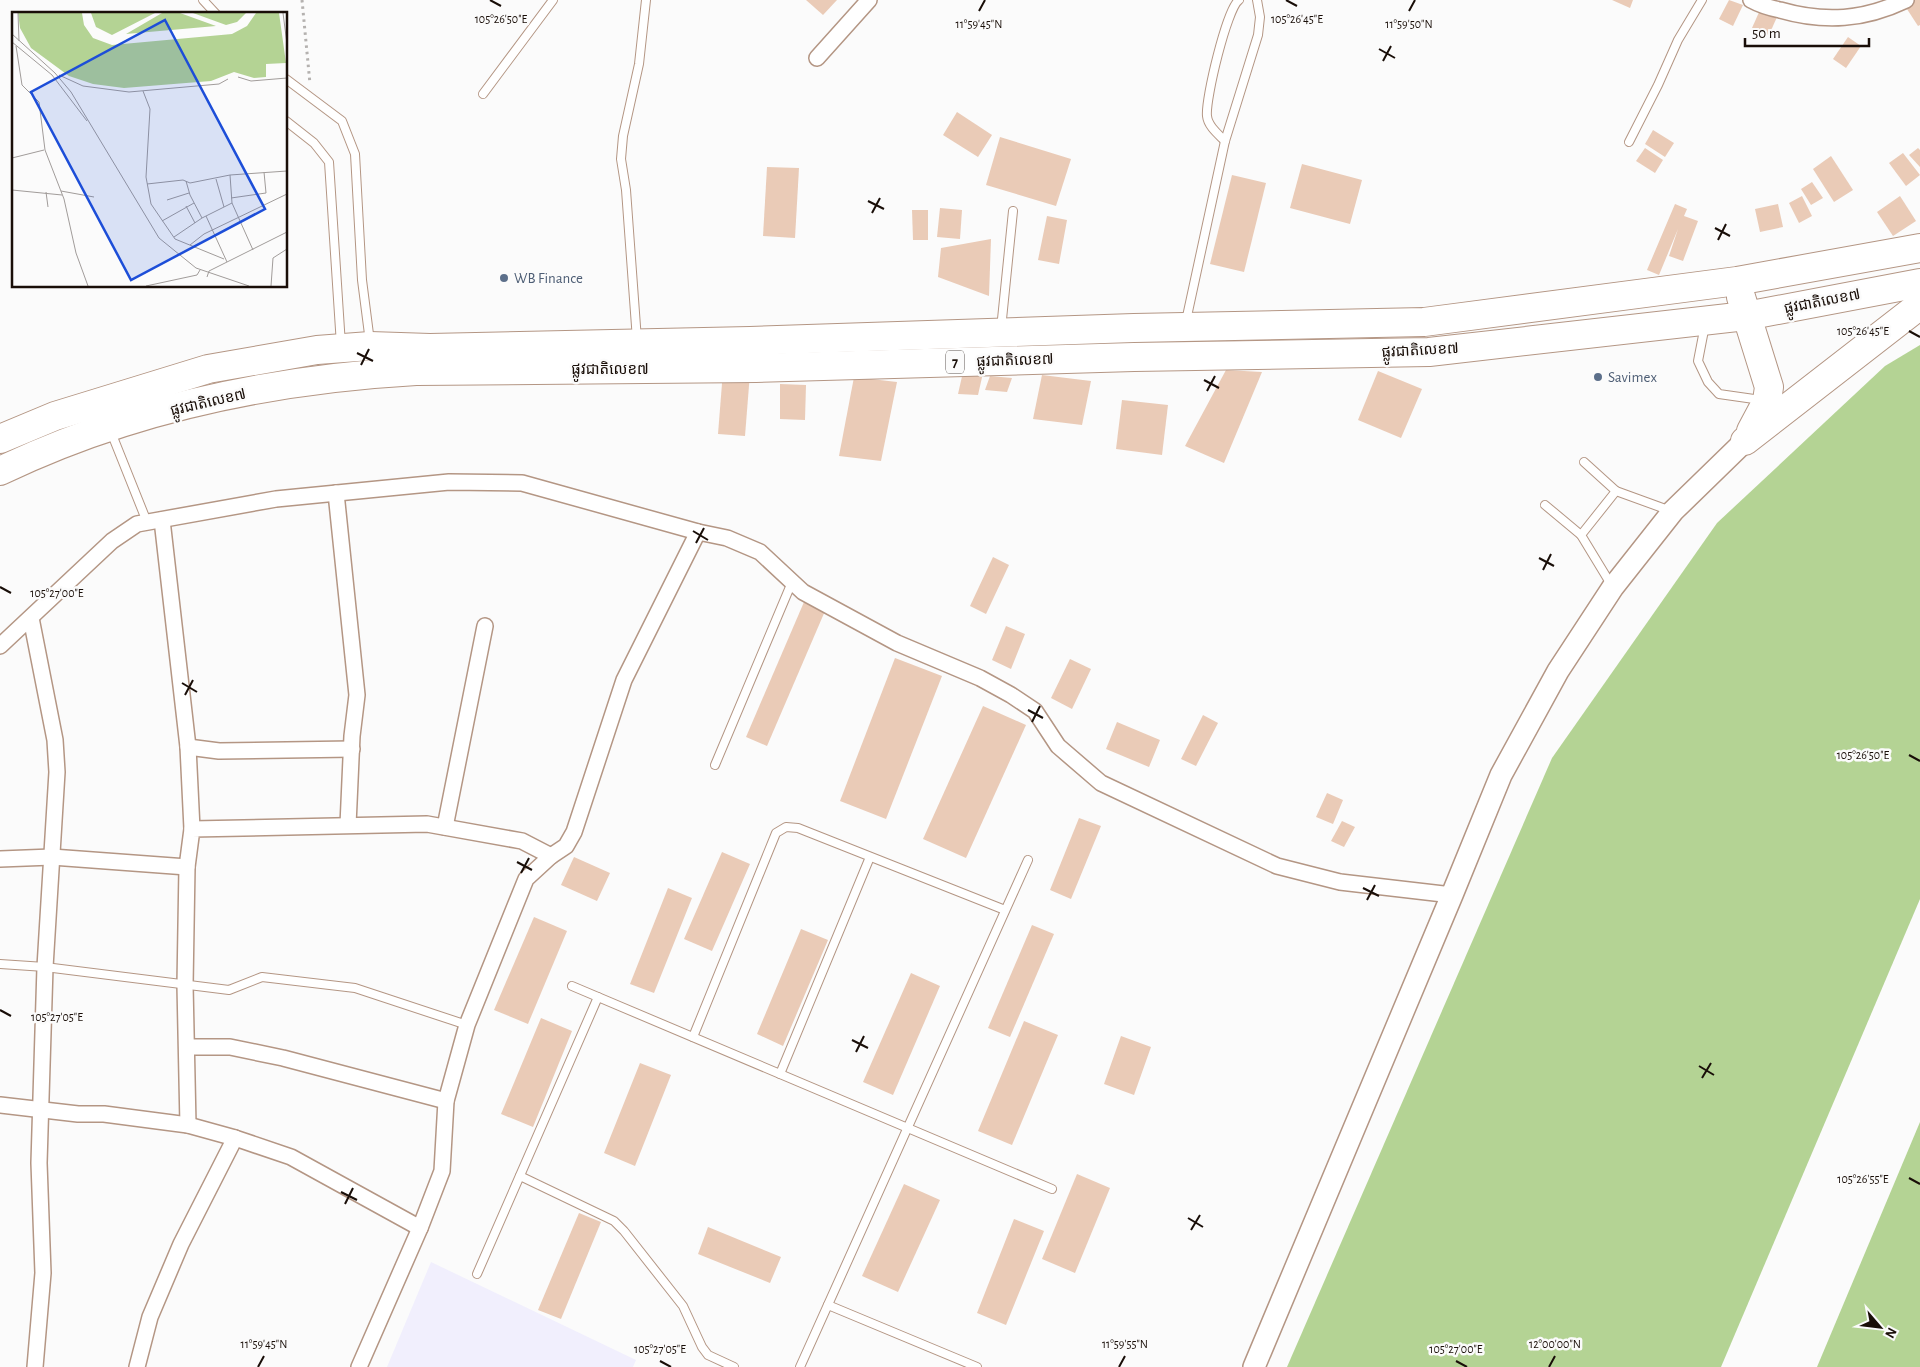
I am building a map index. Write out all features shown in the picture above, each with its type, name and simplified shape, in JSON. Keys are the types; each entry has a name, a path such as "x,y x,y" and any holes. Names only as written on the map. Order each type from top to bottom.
{"highway":[{"name":"ផ្លូវជាតិលេខ៧","path":"0,439 54,416 208,369 317,350 370,346 430,348 750,341 1134,328 1424,322 1737,281 1920,248"},
{"path":"1737,281 1769,387 1766,401 1745,441"},
{"name":"ផ្លូវជាតិលេខ៧","path":"0,471 65,442 110,427 216,397 316,380 372,373 756,368 1134,357 1429,352 1746,316 1920,283"},
{"path":"1745,441 1920,305"},
{"path":"1424,322 1429,352"},
{"path":"1134,328 1134,357"},
{"path":"750,341 756,368"},
{"path":"54,416 65,442"}],"street":[{"path":"817,58 869,0"},
{"path":"1750,0 1803,17 1832,19 1889,9 1906,0"},
{"path":"1254,1367 1452,895 1500,775 1558,671 1613,587 1673,511 1745,441"},
{"path":"0,646 112,541 137,524 276,499 449,482 522,483 698,532 727,538 760,552 803,592 897,642 980,678 1035,711 1058,746 1102,783 1277,866 1340,882 1452,895"},
{"path":"336,493 357,695 348,825"},
{"path":"154,521 188,747 192,829 188,867 186,984 188,1124"},
{"path":"359,1367 420,1228 442,1171 446,1101 467,1025 526,879 551,856 566,846 574,832 624,680 698,532"},
{"path":"30,618 55,740 57,772 45,967 39,1163 43,1273 35,1367"},
{"path":"445,827 485,626"},
{"path":"188,747 219,751 352,749"},
{"path":"192,829 426,824 522,841 551,856"},
{"path":"0,859 52,857 188,867"},
{"path":"187,1047 230,1047 283,1058 446,1101"},
{"path":"0,1106 40,1108 78,1114 104,1114 188,1124 291,1157 420,1228"},
{"path":"137,1367 150,1317 182,1244 235,1138"}],"lane":[{"path":"204,0 214,12"},
{"path":"483,94 553,0"},
{"path":"637,343 626,190 621,159 623,136 639,64 646,0"},
{"path":"1225,141 1213,129 1207,117 1209,94 1228,18 1236,2 1239,0"},
{"path":"1184,327 1225,141 1258,35 1260,17 1257,0"},
{"path":"1629,142 1678,40 1702,0"},
{"path":"288,81 342,121 356,154 362,280 370,346"},
{"path":"288,123 314,143 329,162 342,348"},
{"path":"1001,333 1013,211"},
{"path":"1706,320 1698,361 1708,382 1720,394 1766,401"},
{"path":"110,427 154,521"},
{"path":"1584,462 1616,491 1673,511"},
{"path":"1581,535 1616,491"},
{"path":"1545,505 1581,535 1613,587"},
{"path":"715,765 792,582"},
{"path":"692,1037 776,833 786,827 798,828 1005,910"},
{"path":"780,1074 870,857"},
{"path":"800,1367 1028,860"},
{"path":"0,964 45,967 229,990 262,976 355,988 467,1025"},
{"path":"572,986 1052,1189"},
{"path":"476,1274 598,997"},
{"path":"520,1176 614,1221 624,1231 682,1306 702,1347 708,1355 734,1367"},
{"path":"828,1304 977,1367"}],"path":[{"path":"302,0 312,99"}],"shaded area":[{"path":"431,1262 636,1360 633,1367 387,1367"}],"green space":[{"path":"1920,345 1920,899 1721,1367 1287,1367 1552,758 1717,523 1885,366"},
{"path":"1920,1122 1920,1367 1817,1367"}],"building":[{"path":"806,0 837,0 823,15"},
{"path":"1612,0 1633,0 1630,8"},
{"path":"1729,0 1743,5 1733,26 1719,19"},
{"path":"1915,0 1920,0 1920,25 1918,26 1905,6"},
{"path":"1760,10 1777,17 1769,35 1752,28"},
{"path":"1848,37 1861,46 1846,68 1833,59"},
{"path":"957,112 992,135 978,157 943,135"},
{"path":"1653,130 1674,143 1665,157 1645,144"},
{"path":"1000,137 1071,159 1056,206 986,185"},
{"path":"1645,148 1663,160 1655,173 1636,161"},
{"path":"1918,148 1920,150 1920,167 1909,155"},
{"path":"1903,153 1920,175 1906,186 1889,163"},
{"path":"1831,156 1853,190 1834,202 1813,169"},
{"path":"1302,164 1362,180 1350,224 1290,208"},
{"path":"767,167 799,168 795,238 763,236"},
{"path":"1232,175 1266,183 1244,272 1210,264"},
{"path":"1812,182 1823,198 1811,205 1801,189"},
{"path":"1802,196 1812,216 1799,223 1789,203"},
{"path":"1900,196 1916,221 1893,236 1877,212"},
{"path":"1675,204 1687,209 1684,216 1698,221 1683,261 1669,256 1678,229 1659,275 1647,270"},
{"path":"1778,204 1783,227 1760,232 1755,209"},
{"path":"940,208 962,210 960,239 937,237"},
{"path":"912,210 928,210 928,240 913,240"},
{"path":"1047,216 1067,220 1059,264 1038,260"},
{"path":"991,239 989,296 938,277 941,248"},
{"path":"1226,370 1262,372 1224,463 1185,446"},
{"path":"723,371 750,373 745,436 718,434"},
{"path":"1378,371 1422,389 1401,438 1358,420"},
{"path":"963,372 983,373 978,395 958,394"},
{"path":"1042,375 1091,381 1082,425 1033,419"},
{"path":"990,376 1012,378 1007,392 985,390"},
{"path":"854,377 897,382 881,461 839,456"},
{"path":"780,384 806,385 805,420 780,419"},
{"path":"1122,400 1168,405 1162,455 1116,449"},
{"path":"993,557 1009,565 986,614 970,606"},
{"path":"804,602 825,611 767,746 746,737"},
{"path":"1006,626 1025,634 1011,669 992,660"},
{"path":"895,658 942,676 886,819 840,801"},
{"path":"1070,659 1091,669 1072,709 1051,698"},
{"path":"983,706 1026,725 966,858 923,839"},
{"path":"1203,715 1218,723 1196,766 1181,759"},
{"path":"1117,722 1160,740 1149,767 1106,749"},
{"path":"1327,793 1343,800 1333,824 1316,817"},
{"path":"1079,818 1101,826 1071,899 1050,890"},
{"path":"1342,821 1355,827 1344,847 1331,841"},
{"path":"722,852 750,864 712,951 684,939"},
{"path":"574,857 610,873 597,901 561,885"},
{"path":"668,888 692,898 654,993 630,984"},
{"path":"534,917 567,931 528,1024 494,1010"},
{"path":"1032,925 1054,934 1010,1037 988,1028"},
{"path":"801,929 828,940 783,1046 757,1034"},
{"path":"911,973 940,986 893,1095 863,1082"},
{"path":"541,1018 572,1031 533,1127 501,1114"},
{"path":"1024,1021 1058,1035 1012,1145 978,1131"},
{"path":"1121,1036 1151,1047 1134,1095 1104,1084"},
{"path":"640,1063 671,1075 635,1166 604,1153"},
{"path":"1077,1174 1110,1188 1075,1273 1042,1259"},
{"path":"904,1184 940,1200 898,1292 862,1276"},
{"path":"579,1213 601,1222 561,1319 538,1310"},
{"path":"1014,1219 1044,1231 1006,1325 977,1313"},
{"path":"708,1227 781,1257 770,1283 698,1254"}],"place":[{"name":"WB Finance","path":"504,278"},
{"name":"Savimex","path":"1598,377"}]}
